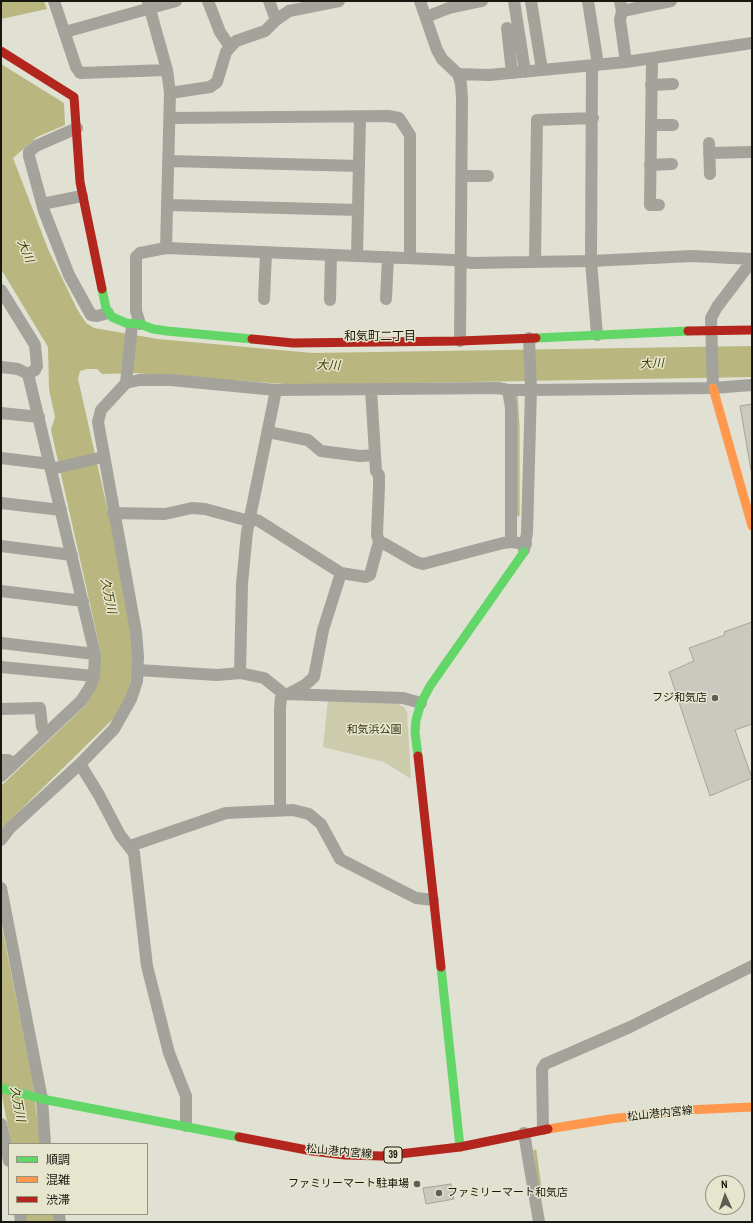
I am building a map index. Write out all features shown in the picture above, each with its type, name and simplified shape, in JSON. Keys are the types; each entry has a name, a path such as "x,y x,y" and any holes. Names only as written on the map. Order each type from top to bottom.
{"street":[{"path":"54,1 76,67 80,73 167,70"},
{"path":"64,32 149,5 176,1"},
{"path":"208,1 220,32 230,47"},
{"path":"269,1 276,20"},
{"path":"170,93 210,87 217,82 226,52 236,41 265,31 289,10 339,1"},
{"path":"420,1 437,50 442,59 458,74 461,84 462,176 460,341"},
{"path":"426,17 449,8 482,1"},
{"path":"514,1 525,72"},
{"path":"531,1 542,70"},
{"path":"588,1 595,65 591,261 597,335"},
{"path":"626,62 620,20 621,6 671,1"},
{"path":"149,5 167,70 170,93 171,118 166,248"},
{"path":"507,28 512,73"},
{"path":"458,74 489,75 626,62 752,43"},
{"path":"1,51 74,97 82,196 108,313 112,317 134,326 167,331 293,343 529,340 597,335 711,333 752,330"},
{"path":"652,58 650,205 659,205"},
{"path":"651,85 673,84"},
{"path":"171,118 388,116 399,118 410,135 410,258"},
{"path":"357,256 360,117"},
{"path":"535,261 537,120 593,118"},
{"path":"651,125 673,125"},
{"path":"77,128 36,146 29,152 29,156 44,211 69,275 91,315 97,316 108,313"},
{"path":"710,174 709,148 752,152"},
{"path":"169,161 359,166"},
{"path":"650,165 672,164"},
{"path":"462,176 488,176"},
{"path":"46,202 82,196"},
{"path":"168,205 358,210"},
{"path":"1,840 10,828 80,764 114,729 131,699 137,681 138,670 136,632 101,457 98,422 101,410 127,380 136,311 136,257 140,253 166,248 410,258 471,263 591,261 692,256 752,260"},
{"path":"264,299 266,252"},
{"path":"330,300 331,255"},
{"path":"386,299 388,257"},
{"path":"752,260 717,307 711,318 713,385 752,526"},
{"path":"1,290 35,345 38,361 37,366 35,370 28,374"},
{"path":"460,1147 415,732 421,703 430,686 525,548 529,340"},
{"path":"1,367 18,369 28,374 53,467 61,510 95,654 94,676 90,687 81,701 1,776"},
{"path":"127,380 171,380 276,390 498,388 509,390 752,385"},
{"path":"371,389 375,455 379,486 377,535 380,544"},
{"path":"240,673 242,584 249,520 276,390"},
{"path":"509,390 511,408 511,542"},
{"path":"1,413 39,418"},
{"path":"268,432 308,440 321,451 360,456 375,455"},
{"path":"1,458 53,467 101,457"},
{"path":"1,503 61,510"},
{"path":"113,513 165,514 192,508 205,509 259,521 341,573 366,577 370,575 378,545 380,544"},
{"path":"380,544 383,543 416,562 423,564 479,548 511,542 525,548"},
{"path":"1,546 72,555"},
{"path":"321,694 316,689 314,677 323,630 341,573"},
{"path":"1,591 83,601"},
{"path":"1,643 95,654"},
{"path":"1,667 94,676"},
{"path":"138,670 217,675 240,673 264,678 287,693 402,698 421,703"},
{"path":"280,810 281,697 314,677"},
{"path":"1,709 40,708 42,727 46,733"},
{"path":"1,760 8,760 14,763"},
{"path":"80,764 99,795 120,835 130,846 136,861 147,966 169,1053 186,1096 186,1126"},
{"path":"130,846 226,813 293,810 309,814 320,824 340,859 416,898 433,900"},
{"path":"1,888 39,1098 45,1143"},
{"path":"543,1129 542,1068 545,1064 630,1027 752,966"},
{"name":"松山港内宮線","path":"1,1088 39,1098 312,1151 345,1155 382,1156 460,1147 543,1129 610,1119 687,1110 752,1107"},
{"path":"1,1124 8,1156"},
{"path":"524,1133 539,1222"}],"green space":[{"name":"和気浜公園","path":"328,699 397,703 404,707 407,712 411,779 384,762 323,747"}],"water":[{"path":"1,1 44,1 47,9 1,19"},
{"path":"1,64 64,103 65,125 37,137 13,158 48,249 77,309 86,323 94,328 158,339 313,353 752,346 752,377 299,385 134,373 102,374 97,369 80,371 78,379 119,560 133,648 132,675 126,697 113,719 1,829 1,786 86,705 101,653 51,430 55,417 49,389 48,347 1,269"},
{"name":"久万川","path":"1,923 33,1082 40,1143 11,1143 1,1090"},
{"path":"24,1215 54,1215 56,1222 26,1222"}],"building":[{"path":"752,404 752,476 740,406"},
{"name":"フジ和気店","path":"752,622 752,724 735,730 752,778 710,796 669,672 694,661 689,648 725,635 724,632"},
{"name":"ファミリーマート和気店","path":"451,1184 454,1199 426,1204 423,1188"}],"waterway":[{"path":"516,393 518,426 518,515"},
{"path":"535,1151 541,1196"}],"traffic: fast":[{"path":"102,289 106,308 112,317 126,323 140,324 153,329 167,331 252,339"},
{"path":"536,338 688,331"},
{"path":"418,756 415,732 416,720 421,703 430,686 524,552"},
{"path":"441,967 460,1147"},
{"path":"1,1088 42,1099 239,1137"}],"traffic: slow":[{"path":"713,388 752,526"},
{"path":"548,1129 610,1119 687,1110 752,1107"}],"traffic: jam":[{"path":"1,51 74,97 80,182 102,289"},
{"path":"688,331 752,330"},
{"path":"252,339 293,343 460,341 536,338"},
{"path":"418,756 441,967"},
{"path":"239,1137 312,1151 345,1155 382,1156 460,1147 548,1129"}],"place":[{"name":"フジ和気店","path":"715,698"},
{"name":"ファミリーマート駐車場","path":"417,1184"},
{"name":"ファミリーマート和気店","path":"439,1193"}],"district":[{"name":"和気町二丁目","path":"380,337"}],"water label":[{"name":"大川","path":"25,251"},
{"name":"大川","path":"652,364"},
{"name":"大川","path":"328,366"}]}
